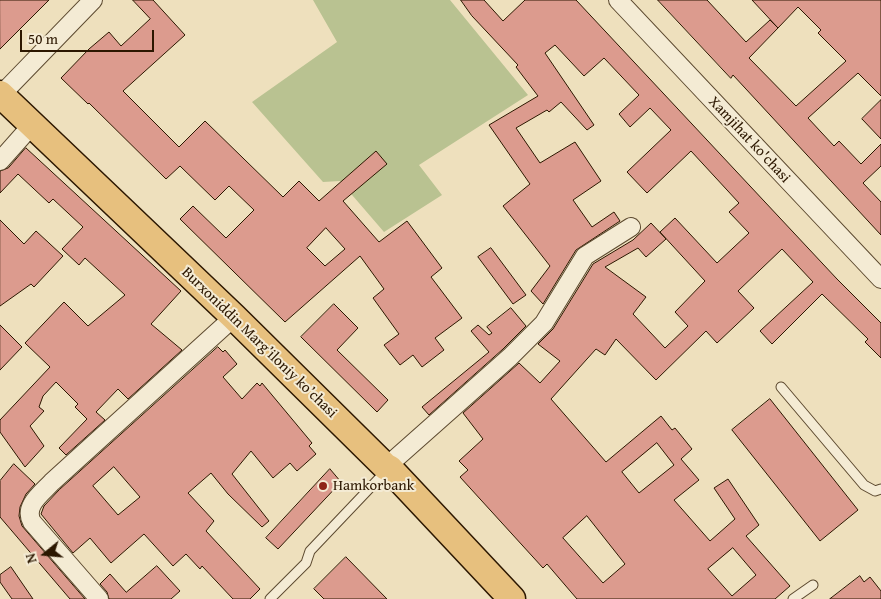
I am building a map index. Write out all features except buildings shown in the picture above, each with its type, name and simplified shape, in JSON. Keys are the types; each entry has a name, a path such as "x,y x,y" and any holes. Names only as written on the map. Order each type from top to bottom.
{"main road":[{"name":"Burxoniddin Marg’iloniy ko’chasi","path":"1,94 388,467 512,599"}],"street":[{"path":"1,94 93,0"},
{"name":"Xamjihat ko'chasi","path":"618,0 881,279"},
{"path":"0,161 32,125"},
{"path":"388,467 510,357 544,323 585,256 631,227"},
{"path":"99,599 32,522 29,516 31,506 52,482 234,317"}],"lane":[{"path":"781,387 864,485 874,491 881,489"},
{"path":"270,599 306,564 310,551 388,467"},
{"path":"793,599 813,585"}],"green space":[{"path":"313,0 450,0 528,95 419,165 442,195 384,232 340,181 323,182 252,102 337,42"}],"place":[{"name":"Hamkorbank","path":"323,486"}]}
